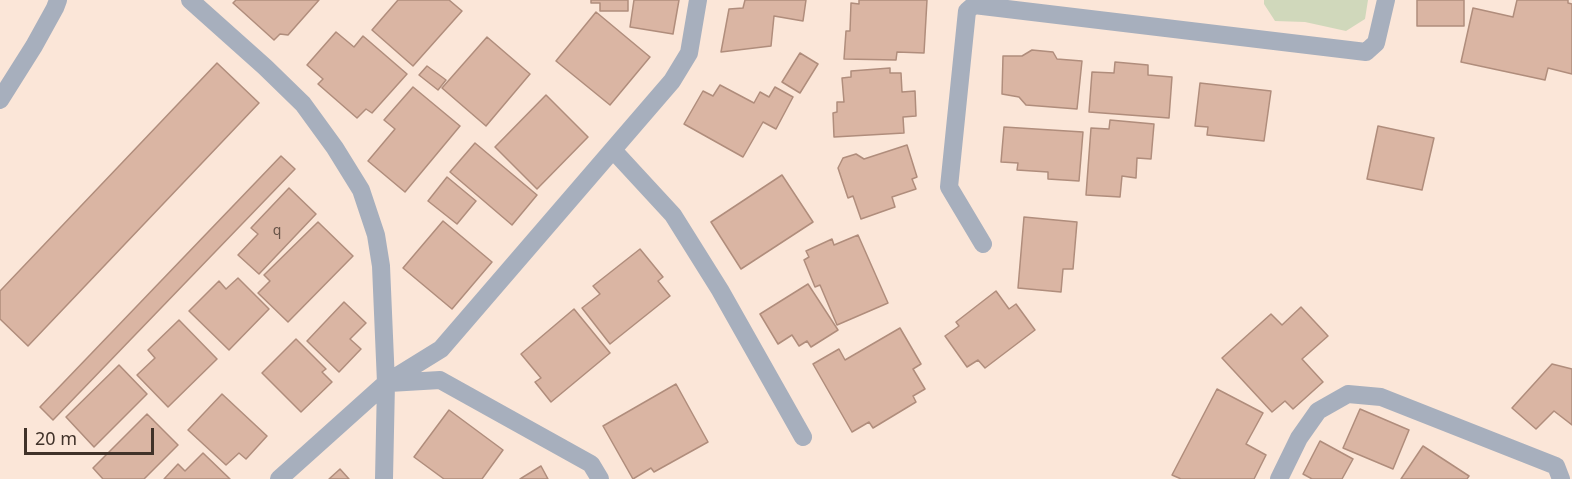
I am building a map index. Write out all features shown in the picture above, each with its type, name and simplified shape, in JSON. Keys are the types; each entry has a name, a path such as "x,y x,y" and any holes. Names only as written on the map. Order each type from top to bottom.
{"street":[{"path":"0,100 34,46 58,0"},
{"path":"190,0 303,104 335,148 361,190 376,235 381,266 386,383 384,479"},
{"path":"279,479 386,383 441,349 672,81 689,53 698,0"},
{"path":"983,244 949,187 968,11 974,5 1366,52 1376,44 1386,0"},
{"path":"613,150 673,215 720,290 803,437"},
{"path":"386,383 440,380 591,464 600,479"},
{"path":"1279,479 1299,438 1318,411 1348,394 1381,397 1556,466 1561,479"}],"green space":[{"path":"1264,0 1368,0 1365,19 1346,31 1305,22 1275,21 1264,4"}],"building":[{"path":"236,0 319,0 288,35 280,34 274,40 233,3"},
{"path":"398,0 449,0 462,11 413,66 372,30"},
{"path":"591,0 628,0 628,11 600,11 600,3 591,3"},
{"path":"634,0 679,0 673,34 630,27"},
{"path":"745,0 806,0 803,21 774,16 771,46 721,52 729,9 743,8"},
{"path":"859,0 927,0 924,53 897,52 896,60 844,59 846,31 850,31 851,3 859,4"},
{"path":"1417,0 1464,0 1464,26 1417,26"},
{"path":"1517,0 1568,0 1568,3 1572,4 1572,74 1548,68 1545,80 1461,62 1473,8 1513,17"},
{"path":"596,12 650,57 610,105 556,61"},
{"path":"336,32 354,47 363,36 407,74 372,113 366,109 357,118 318,84 323,79 307,65"},
{"path":"487,37 530,74 486,126 442,88"},
{"path":"1032,50 1053,52 1057,59 1082,61 1077,109 1026,105 1019,97 1002,94 1003,56 1022,56"},
{"path":"800,53 818,64 800,93 782,82"},
{"path":"1115,62 1148,65 1148,75 1172,77 1169,118 1089,112 1092,72 1114,73"},
{"path":"217,63 259,103 28,346 0,319 0,291"},
{"path":"427,66 446,80 438,90 419,75"},
{"path":"890,68 890,73 901,73 902,92 915,91 916,116 903,117 904,133 834,137 833,113 837,112 837,102 844,102 842,78 851,77 851,71"},
{"path":"1200,83 1271,91 1264,141 1207,135 1208,127 1195,126"},
{"path":"720,85 754,103 760,92 769,97 775,87 793,97 776,129 763,122 743,157 684,124 703,91 713,96"},
{"path":"413,87 460,126 405,192 368,161 395,129 384,120"},
{"path":"546,95 588,137 537,189 495,147"},
{"path":"1110,120 1154,124 1151,159 1137,158 1136,178 1122,176 1120,197 1086,195 1091,128 1109,129"},
{"path":"1378,126 1434,138 1422,190 1367,179"},
{"path":"1004,127 1083,132 1079,181 1048,179 1048,172 1017,170 1018,163 1001,162"},
{"path":"475,143 537,195 512,225 450,172"},
{"path":"907,145 917,177 912,179 916,189 892,197 895,207 861,219 853,196 848,198 838,168 843,158 856,154 864,159"},
{"path":"281,156 295,169 53,420 40,407"},
{"path":"782,175 813,222 741,269 711,222"},
{"path":"447,177 476,201 457,224 428,201"},
{"path":"289,188 316,214 259,274 238,255 258,234 251,228"},
{"path":"1024,217 1077,222 1073,269 1063,269 1061,292 1018,288"},
{"path":"443,221 492,262 452,309 403,268"},
{"path":"318,222 353,256 288,322 258,293 270,281 264,275"},
{"path":"858,235 888,303 837,325 820,285 815,287 804,260 809,257 806,251 832,239 834,245"},
{"path":"640,249 663,277 658,281 670,296 610,344 582,308 600,294 593,286"},
{"path":"238,278 269,309 229,350 189,311 219,281 226,289"},
{"path":"808,284 838,330 811,347 807,341 799,346 792,335 778,344 760,314"},
{"path":"996,291 1009,309 1016,304 1035,330 985,368 978,360 967,367 945,336 959,326 956,322"},
{"path":"344,302 366,323 350,339 361,349 339,372 307,341"},
{"path":"1301,307 1328,336 1302,359 1323,382 1293,409 1285,401 1272,412 1222,358 1271,314 1282,325"},
{"path":"574,309 610,353 551,402 535,382 541,378 521,354"},
{"path":"179,320 217,359 168,407 137,375 155,358 148,350"},
{"path":"900,328 921,364 913,369 925,389 913,396 916,402 873,428 869,422 852,432 813,364 839,349 845,360"},
{"path":"296,339 326,369 322,372 332,382 301,412 262,373"},
{"path":"1552,364 1572,369 1572,425 1554,411 1536,429 1512,408"},
{"path":"119,365 147,394 94,447 66,417"},
{"path":"676,384 708,442 654,472 651,468 633,479 603,426"},
{"path":"1217,389 1263,413 1246,444 1266,455 1254,479 1181,479 1172,475"},
{"path":"222,394 267,436 246,459 239,453 226,465 188,430"},
{"path":"1360,409 1409,430 1393,469 1343,448"},
{"path":"449,410 503,450 482,479 444,479 414,457"},
{"path":"147,414 178,445 144,479 103,479 93,468"},
{"path":"1320,441 1353,459 1342,479 1312,479 1303,474"},
{"path":"1423,446 1469,476 1467,479 1401,479"},
{"path":"203,453 230,479 164,479 178,464 185,471"},
{"path":"541,466 548,479 520,479"},
{"path":"340,469 349,479 329,479"}]}
